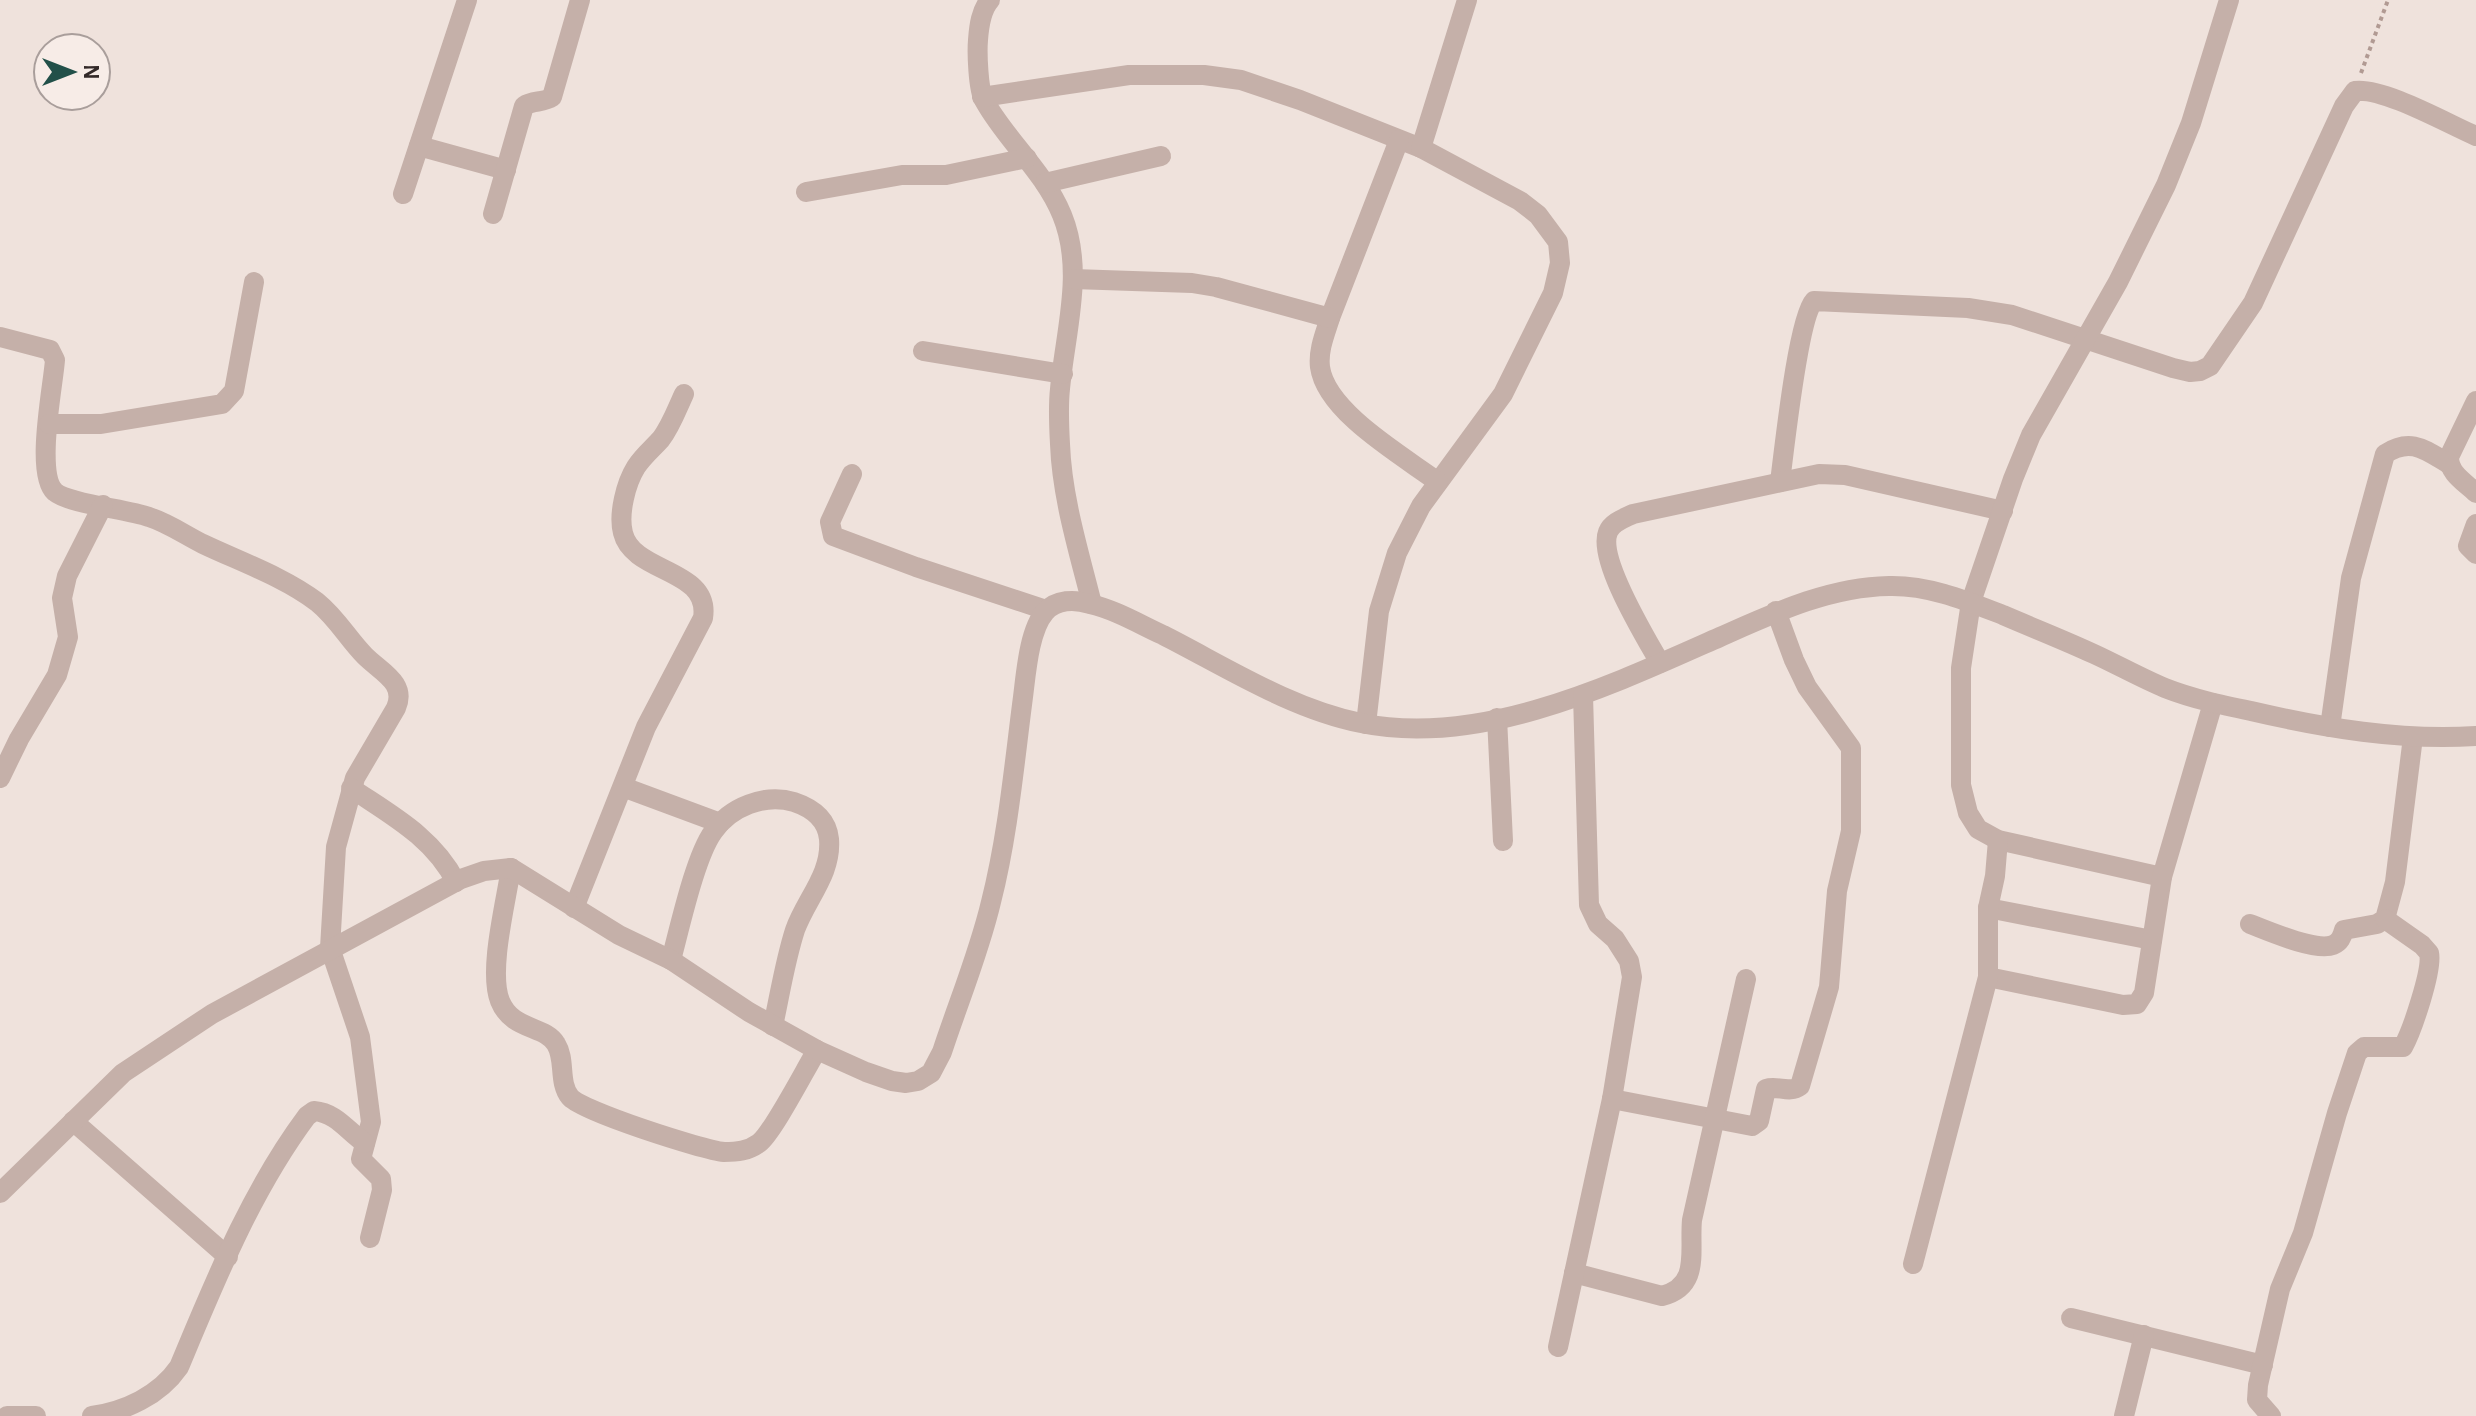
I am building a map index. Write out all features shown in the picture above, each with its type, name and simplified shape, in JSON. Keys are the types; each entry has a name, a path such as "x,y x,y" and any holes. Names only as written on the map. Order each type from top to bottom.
{"street":[{"path":"403,194 467,0"},
{"path":"493,214 524,106 552,97 580,0"},
{"path":"1421,148 1467,0"},
{"path":"2162,877 1998,840 1978,829 1968,813 1961,785 1961,668 1971,602 2031,435 2118,282 2166,185 2191,123 2229,0"},
{"path":"984,2 977,47 982,97 1045,183 1062,215 1072,251 1068,339 1060,389 1060,447 1067,502 1092,604"},
{"path":"982,97 1129,75 1204,75 1241,80 1421,148 1520,201 1538,215 1558,242 1560,263 1553,293 1503,394 1421,506 1397,553 1379,611 1366,724"},
{"path":"1780,482 1803,333 1809,306 1814,301 1968,308 2012,315 2190,372 2200,371 2210,366 2253,303 2344,106 2355,91 2365,89 2383,95 2476,136"},
{"path":"1399,140 1330,318 1319,364 1323,381 1334,399 1364,427 1438,482"},
{"path":"419,146 506,170"},
{"path":"1045,183 1161,156"},
{"path":"806,192 902,175 946,175 1027,158"},
{"path":"1073,279 1192,283 1330,318"},
{"path":"49,424 101,424 222,404 234,391 254,282"},
{"path":"0,337 50,350 55,360 45,457 48,481 55,492 78,501 150,517 315,601 337,620 361,652 393,680 399,691 400,699 351,788 336,847 330,948 360,1037 371,1122 361,1159 381,1179 382,1190 370,1238"},
{"path":"923,351 1063,374"},
{"path":"574,908 646,727 703,618 703,600 693,588 676,574 639,556 623,535 622,516 629,483 636,467 662,437 684,394"},
{"path":"2449,464 2453,445 2476,401"},
{"path":"2330,727 2351,578 2385,454 2398,445 2421,447 2449,464 2454,474 2476,493"},
{"path":"852,474 830,522 833,536 1046,610"},
{"path":"1660,663 1622,595 1607,548 1608,531 1619,520 1633,514 1803,475 1845,475 2003,511"},
{"path":"0,778 57,675 68,637 62,598 67,576 103,505"},
{"path":"2476,524 2468,546 2476,554"},
{"path":"0,1193 94,1098 139,1060 212,1014 330,948 456,882 484,871 511,868 619,935 671,960 773,1026 817,1050 866,1072 906,1083 918,1081 931,1073 942,1052 991,905 1009,816 1028,662 1037,627 1046,610 1066,601 1092,604 1125,617 1298,703 1366,724 1407,728 1497,718 1583,695 1776,611 1821,596 1867,587 1928,589 1971,602 2167,689 2213,703 2330,727 2413,737 2476,736"},
{"path":"1612,1099 1757,1125 1766,1089 1791,1091 1800,1086 1829,987 1837,891 1851,831 1851,748 1807,687 1776,611"},
{"path":"1558,1347 1612,1099 1632,977 1629,961 1615,939 1598,924 1589,905 1583,695"},
{"path":"1988,977 2123,1005 2137,1004 2144,993 2162,877 2213,703"},
{"path":"1497,718 1503,841"},
{"path":"2250,924 2317,947 2331,947 2338,943 2344,930 2377,924 2385,919 2395,882 2413,737"},
{"path":"623,787 720,823"},
{"path":"351,788 417,832 445,860 456,882"},
{"path":"671,960 705,848 720,823 752,803 789,800 816,812 825,823 829,838 824,872 796,929 773,1026"},
{"path":"1913,1264 1988,977 1988,908 1998,840"},
{"path":"511,868 495,974 500,1000 508,1014 523,1026 550,1037 557,1046 567,1095 573,1100 618,1121 722,1152 747,1151 762,1141 817,1050"},
{"path":"1988,908 2152,940"},
{"path":"2271,1416 2257,1400 2280,1289 2303,1233 2357,1053 2364,1047 2403,1047 2410,1034 2429,968 2429,953 2385,919"},
{"path":"1574,1273 1662,1296 1676,1292 1685,1283 1692,1259 1692,1220 1746,979"},
{"path":"92,1416 140,1402 171,1378 179,1367 263,1184 307,1116 314,1111 336,1117 365,1143"},
{"path":"73,1121 228,1257"},
{"path":"2071,1318 2263,1365"},
{"path":"2124,1416 2144,1335"},
{"path":"7,1416 36,1416"}],"path":[{"path":"2355,91 2388,0"}]}
